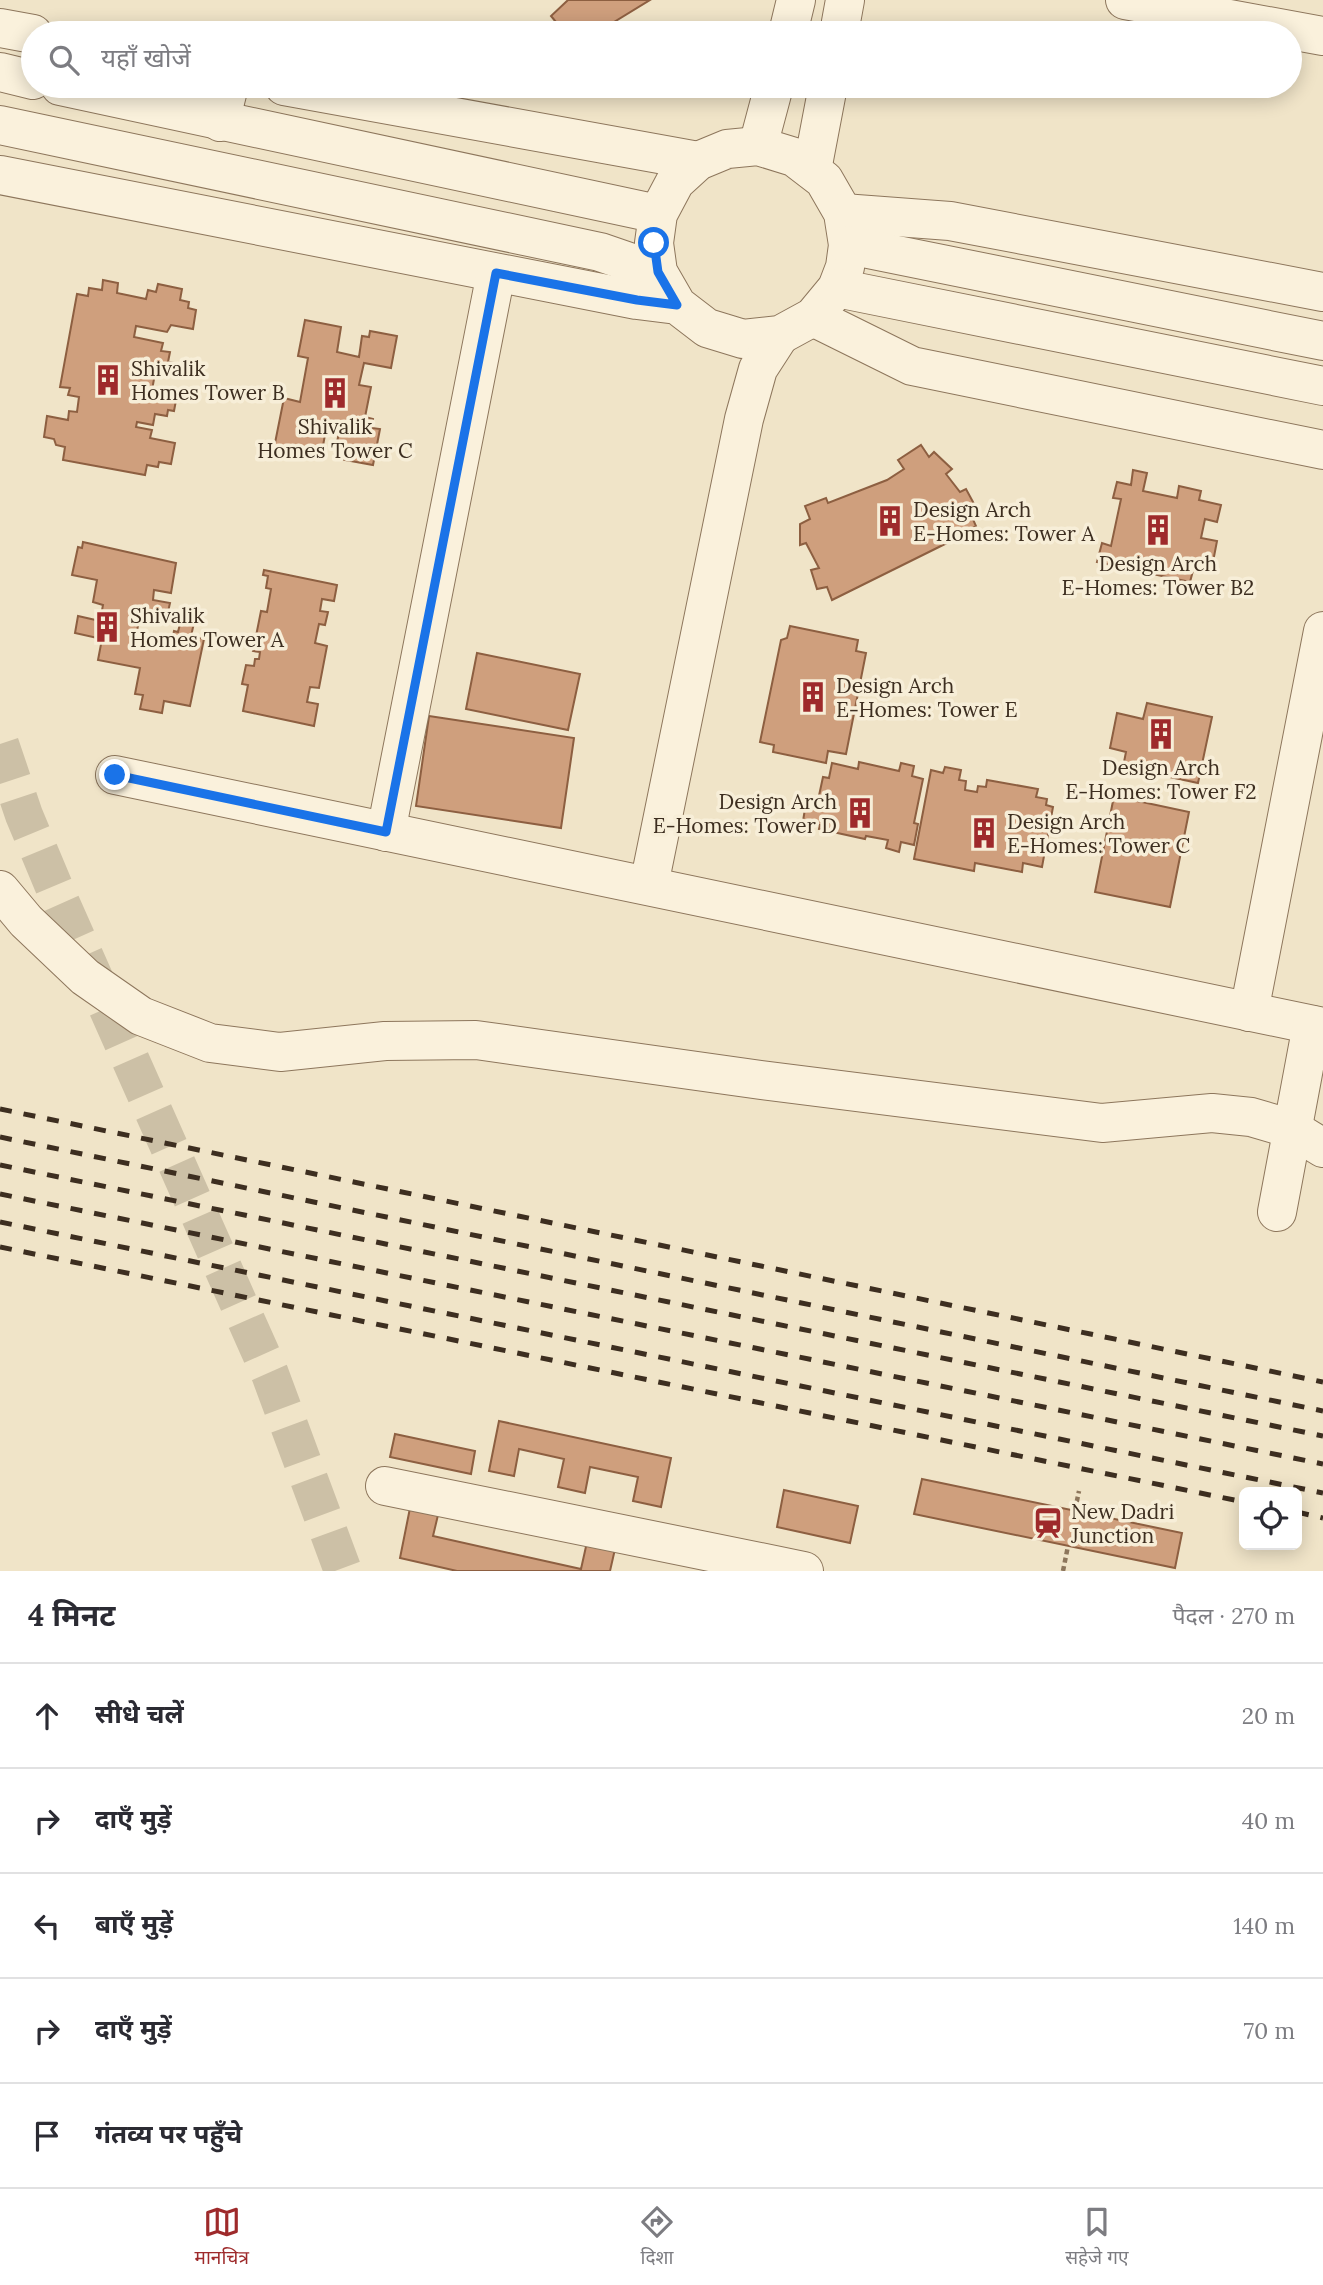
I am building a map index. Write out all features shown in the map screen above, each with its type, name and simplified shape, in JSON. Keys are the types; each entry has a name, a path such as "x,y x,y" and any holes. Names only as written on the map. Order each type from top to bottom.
{"street":[{"path":"791,21 796,0"},
{"path":"841,21 845,0"},
{"path":"1125,0 1240,21"},
{"path":"0,28 21,32"},
{"path":"1302,32 1323,36"},
{"path":"0,72 21,77"},
{"path":"170,98 225,104 658,214"},
{"path":"350,98 698,161"},
{"path":"758,146 771,98"},
{"path":"811,170 826,98"},
{"path":"0,125 600,252 658,272"},
{"path":"706,328 743,339 780,335 813,317 837,288 845,267 845,229 824,180 794,157 758,146 727,149 698,161 675,182 658,214 654,243 658,272 677,305 706,328 735,368 744,419"},
{"path":"0,176 637,300 677,305"},
{"path":"845,229 950,221 1323,292"},
{"path":"845,229 1323,341"},
{"path":"386,832 496,273"},
{"path":"837,288 1323,386"},
{"path":"813,317 912,366 1323,450"},
{"path":"649,885 744,419 758,369 780,335"},
{"path":"1249,1012 1323,631"},
{"path":"115,775 1318,1026 1308,1138 1277,1212"},
{"path":"0,891 26,921 85,977 141,1016 211,1043 280,1052 385,1041 476,1040 747,1079 1102,1123 1212,1113 1251,1117 1308,1138"},
{"path":"385,1486 679,1559 804,1571"}],"path":[{"path":"1074,1510 1079,1491"},
{"path":"1063,1571 1068,1546"}],"building":[{"path":"568,0 650,0 616,21 555,21 551,16"},
{"name":"Shivalik Homes Tower B","path":"103,280 118,283 117,293 146,299 148,290 156,292 158,284 182,289 180,300 189,302 188,308 196,310 193,329 171,325 167,332 136,326 134,337 163,343 161,351 170,352 168,362 180,364 178,372 156,368 152,390 177,395 174,411 168,410 167,416 155,414 153,425 137,422 136,427 152,430 150,438 175,443 171,464 159,462 158,467 147,465 145,475 63,460 65,447 56,445 54,439 44,437 47,416 68,420 69,411 77,412 79,397 68,395 70,388 60,387 77,294 88,296 89,288 102,290"},
{"name":"Shivalik Homes Tower C","path":"305,320 341,327 337,352 359,357 362,336 369,337 370,331 397,336 391,368 364,363 359,385 371,387 365,417 373,419 372,428 380,429 373,465 334,458 339,432 326,429 321,457 274,448 284,398 300,402 308,358 298,356"},
{"name":"Design Arch E-Homes: Tower A","path":"921,445 929,457 934,452 952,469 946,474 960,492 966,489 979,513 971,515 976,526 832,600 827,587 817,589 811,570 819,568 806,543 800,545 800,524 810,519 805,506 826,498 828,503 887,480 904,469 898,460"},
{"name":"Design Arch E-Homes: Tower B2","path":"1133,470 1147,473 1143,491 1177,498 1179,486 1201,491 1199,500 1221,505 1217,522 1205,519 1201,538 1217,541 1212,567 1195,563 1190,582 1097,562 1102,543 1111,546 1121,499 1113,498 1117,482 1131,485"},
{"name":"Shivalik Homes Tower A","path":"83,542 176,563 171,593 154,590 153,600 170,603 167,616 158,614 156,622 139,619 136,637 171,644 174,631 178,632 181,620 194,623 191,636 204,639 190,706 164,701 162,713 140,709 143,695 135,694 140,668 98,660 102,639 75,633 78,616 100,621 103,605 93,602 97,580 72,575 78,547 82,548"},
{"path":"264,570 337,585 334,601 322,599 320,611 328,612 325,625 319,624 315,643 327,646 319,688 310,687 307,702 318,704 314,726 243,711 248,685 242,684 246,665 254,666 255,659 259,659 260,652 253,651 261,611 267,612 271,589 266,588 268,576 263,575"},
{"name":"Design Arch E-Homes: Tower E","path":"790,626 858,640 856,651 866,653 846,754 828,751 826,763 773,752 774,745 760,742 781,640 787,638"},
{"path":"477,653 580,674 568,730 466,709"},
{"name":"Design Arch E-Homes: Tower F2","path":"1147,703 1212,717 1198,783 1123,767 1126,752 1110,748 1117,713 1143,719"},
{"path":"429,716 574,738 561,828 416,806"},
{"name":"Design Arch E-Homes: Tower D","path":"859,762 899,771 901,763 914,766 912,776 923,779 914,823 918,824 914,845 901,842 899,852 886,848 888,840 866,836 865,839 819,829 820,825 803,821 806,803 817,805 823,777 829,778 832,763 858,769"},
{"name":"Design Arch E-Homes: Tower C","path":"945,767 961,770 959,780 966,781 965,790 977,792 978,786 986,787 987,780 1038,789 1036,797 1047,799 1046,805 1053,807 1042,867 1023,863 1022,872 975,863 974,871 914,859 931,770 943,773"},
{"path":"1114,796 1189,812 1170,907 1095,892"},
{"path":"499,1421 671,1458 661,1507 633,1501 638,1477 590,1467 585,1493 558,1487 564,1459 519,1449 514,1476 489,1471"},
{"path":"395,1434 475,1451 471,1474 390,1457"},
{"name":"New Dadri Junction","path":"922,1479 1182,1533 1175,1568 914,1514"},
{"path":"784,1490 858,1506 850,1543 777,1527"},
{"path":"410,1508 438,1515 433,1536 581,1569 587,1542 615,1549 610,1571 457,1571 400,1558"}],"tunnel":[{"path":"0,744 24,815 60,901 270,1374 343,1571"}],"railway":[{"path":"0,1109 1323,1382"},
{"path":"0,1137 1323,1411"},
{"path":"0,1165 1323,1436"},
{"path":"0,1194 1323,1464"},
{"path":"0,1222 1323,1493"},
{"path":"0,1247 1239,1501"},
{"path":"1302,1513 1323,1518"}],"place":[{"name":"Shivalik Homes Tower B","path":"108,380"},
{"name":"Shivalik Homes Tower C","path":"335,393"},
{"name":"Design Arch E-Homes: Tower A","path":"890,521"},
{"name":"Design Arch E-Homes: Tower B2","path":"1158,530"},
{"name":"Shivalik Homes Tower A","path":"107,627"},
{"name":"Design Arch E-Homes: Tower E","path":"813,697"},
{"name":"Design Arch E-Homes: Tower F2","path":"1161,734"},
{"name":"Design Arch E-Homes: Tower D","path":"860,813"},
{"name":"Design Arch E-Homes: Tower C","path":"984,833"},
{"name":"New Dadri Junction","path":"1048,1523"}],"route":[{"path":"115,775 386,832 496,273 677,305 658,272 654,243"}]}
